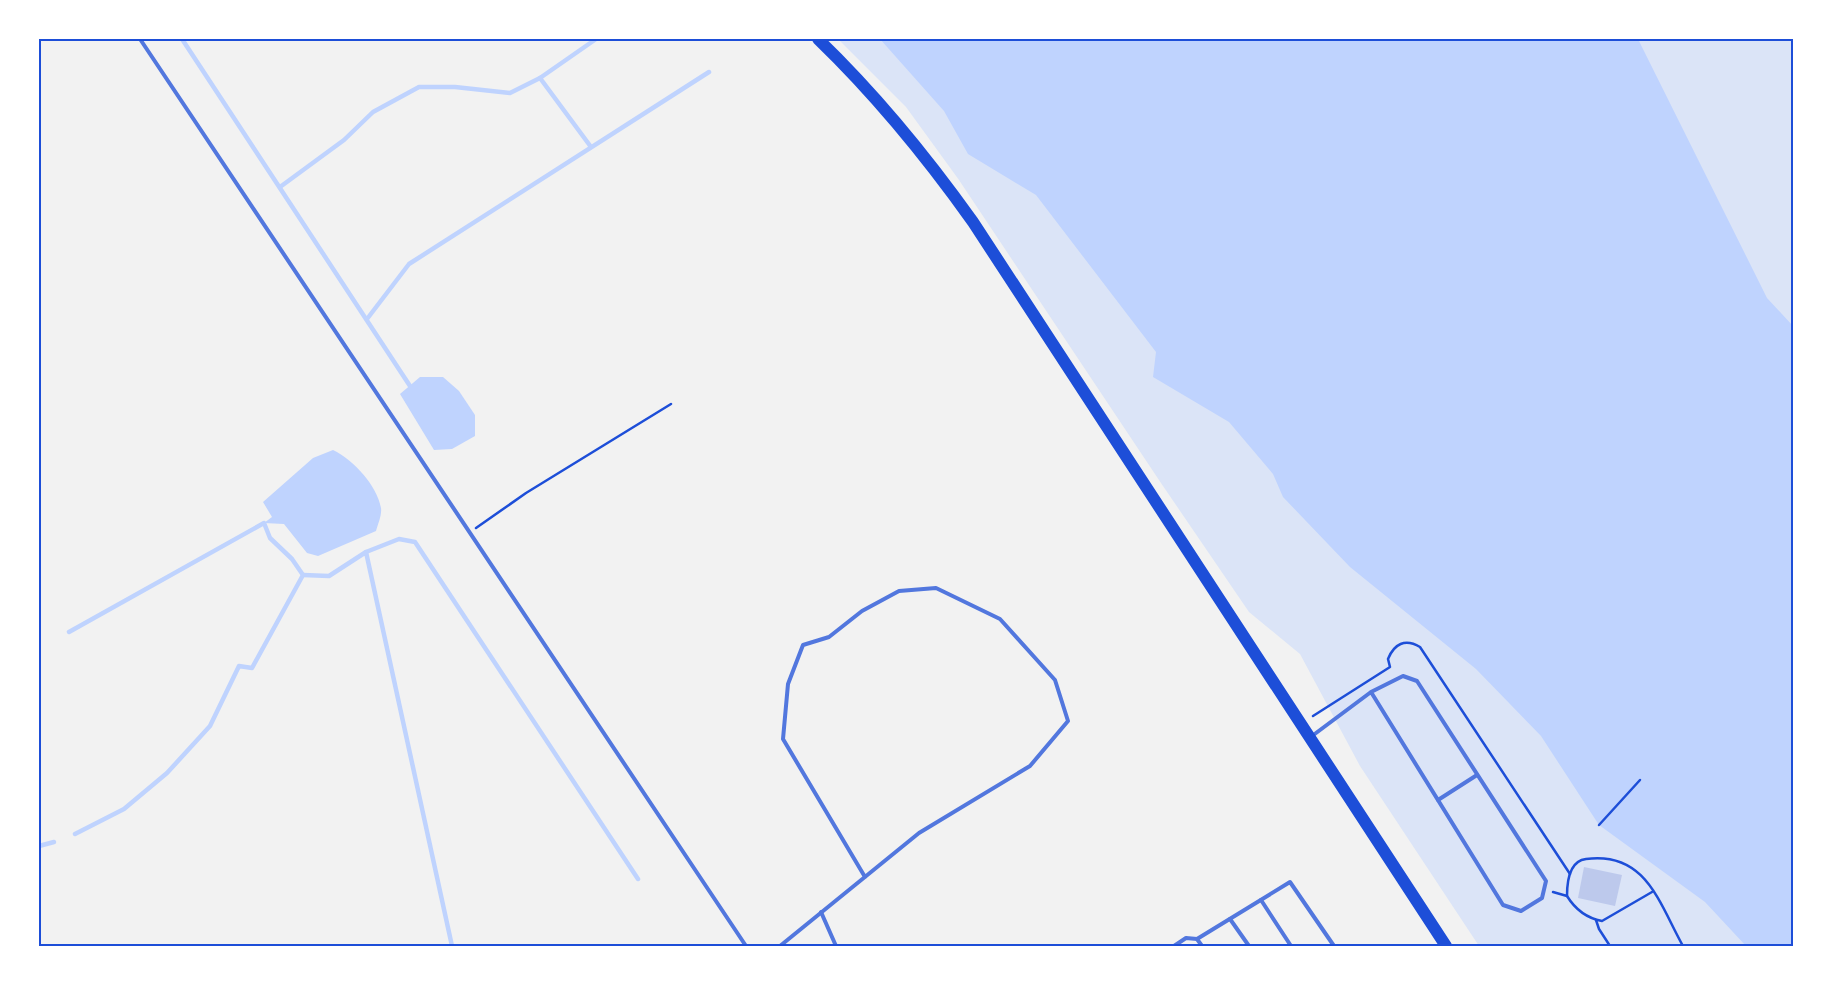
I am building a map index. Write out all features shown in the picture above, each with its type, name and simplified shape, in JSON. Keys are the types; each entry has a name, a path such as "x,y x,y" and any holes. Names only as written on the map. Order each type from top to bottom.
{"main road":[{"path":"818,39 896,120 934,167 973,222 1446,946"}],"lane":[{"path":"140,39 746,946"},
{"path":"780,946 821,912 865,877 919,833 1030,766 1068,721 1055,680 1000,619 936,588 899,591 862,611 829,637 804,645 788,684 783,739 865,877"},
{"path":"1309,737 1371,692 1403,676 1417,681 1546,881 1542,898 1521,911 1503,905 1371,692"},
{"path":"1438,800 1478,775"},
{"path":"1174,946 1186,938 1197,939 1290,882 1334,946"},
{"path":"1261,900 1291,946"},
{"path":"821,912 836,946"},
{"path":"1230,919 1249,946"},
{"path":"1197,939 1202,946"}],"path":[{"path":"471,532 526,493 671,404"},
{"path":"1599,825 1640,780"},
{"path":"1652,892 1602,921 1578,911 1567,896 1567,885 1574,865 1583,859 1611,858 1624,862 1645,879 1683,946"},
{"path":"1544,890 1567,896"},
{"path":"1596,920 1599,929 1610,946"}],"shaded area":[{"path":"838,39 1793,39 1793,946 1479,946 1360,766 1300,654 1249,612 959,180 906,107"}],"water":[{"path":"880,39 1638,39 1767,298 1793,326 1793,946 1746,946 1705,902 1599,825 1541,736 1476,669 1350,567 1283,497 1273,474 1229,422 1153,377 1156,352 1036,195 968,154 944,111"},
{"path":"420,377 443,377 459,391 475,415 475,436 452,449 434,450 400,394"},
{"path":"333,450 349,460 370,483 379,500 381,514 376,531 318,556 307,553 284,524 264,523 272,517 263,502 313,458"}],"building":[{"path":"1584,867 1622,875 1615,906 1578,898"}],"waterway":[{"path":"182,39 410,386"},
{"path":"280,187 344,140 373,112 419,87 455,87 510,93 540,78 596,39"},
{"path":"367,319 409,264 709,72"},
{"path":"540,78 591,147"},
{"path":"69,632 264,523 270,538 292,559 303,575 252,668 239,666 210,726 167,773 124,809 75,834"},
{"path":"366,552 399,539 415,542 638,879"},
{"path":"303,575 329,576 366,552 452,946"},
{"path":"39,846 54,842"}]}
